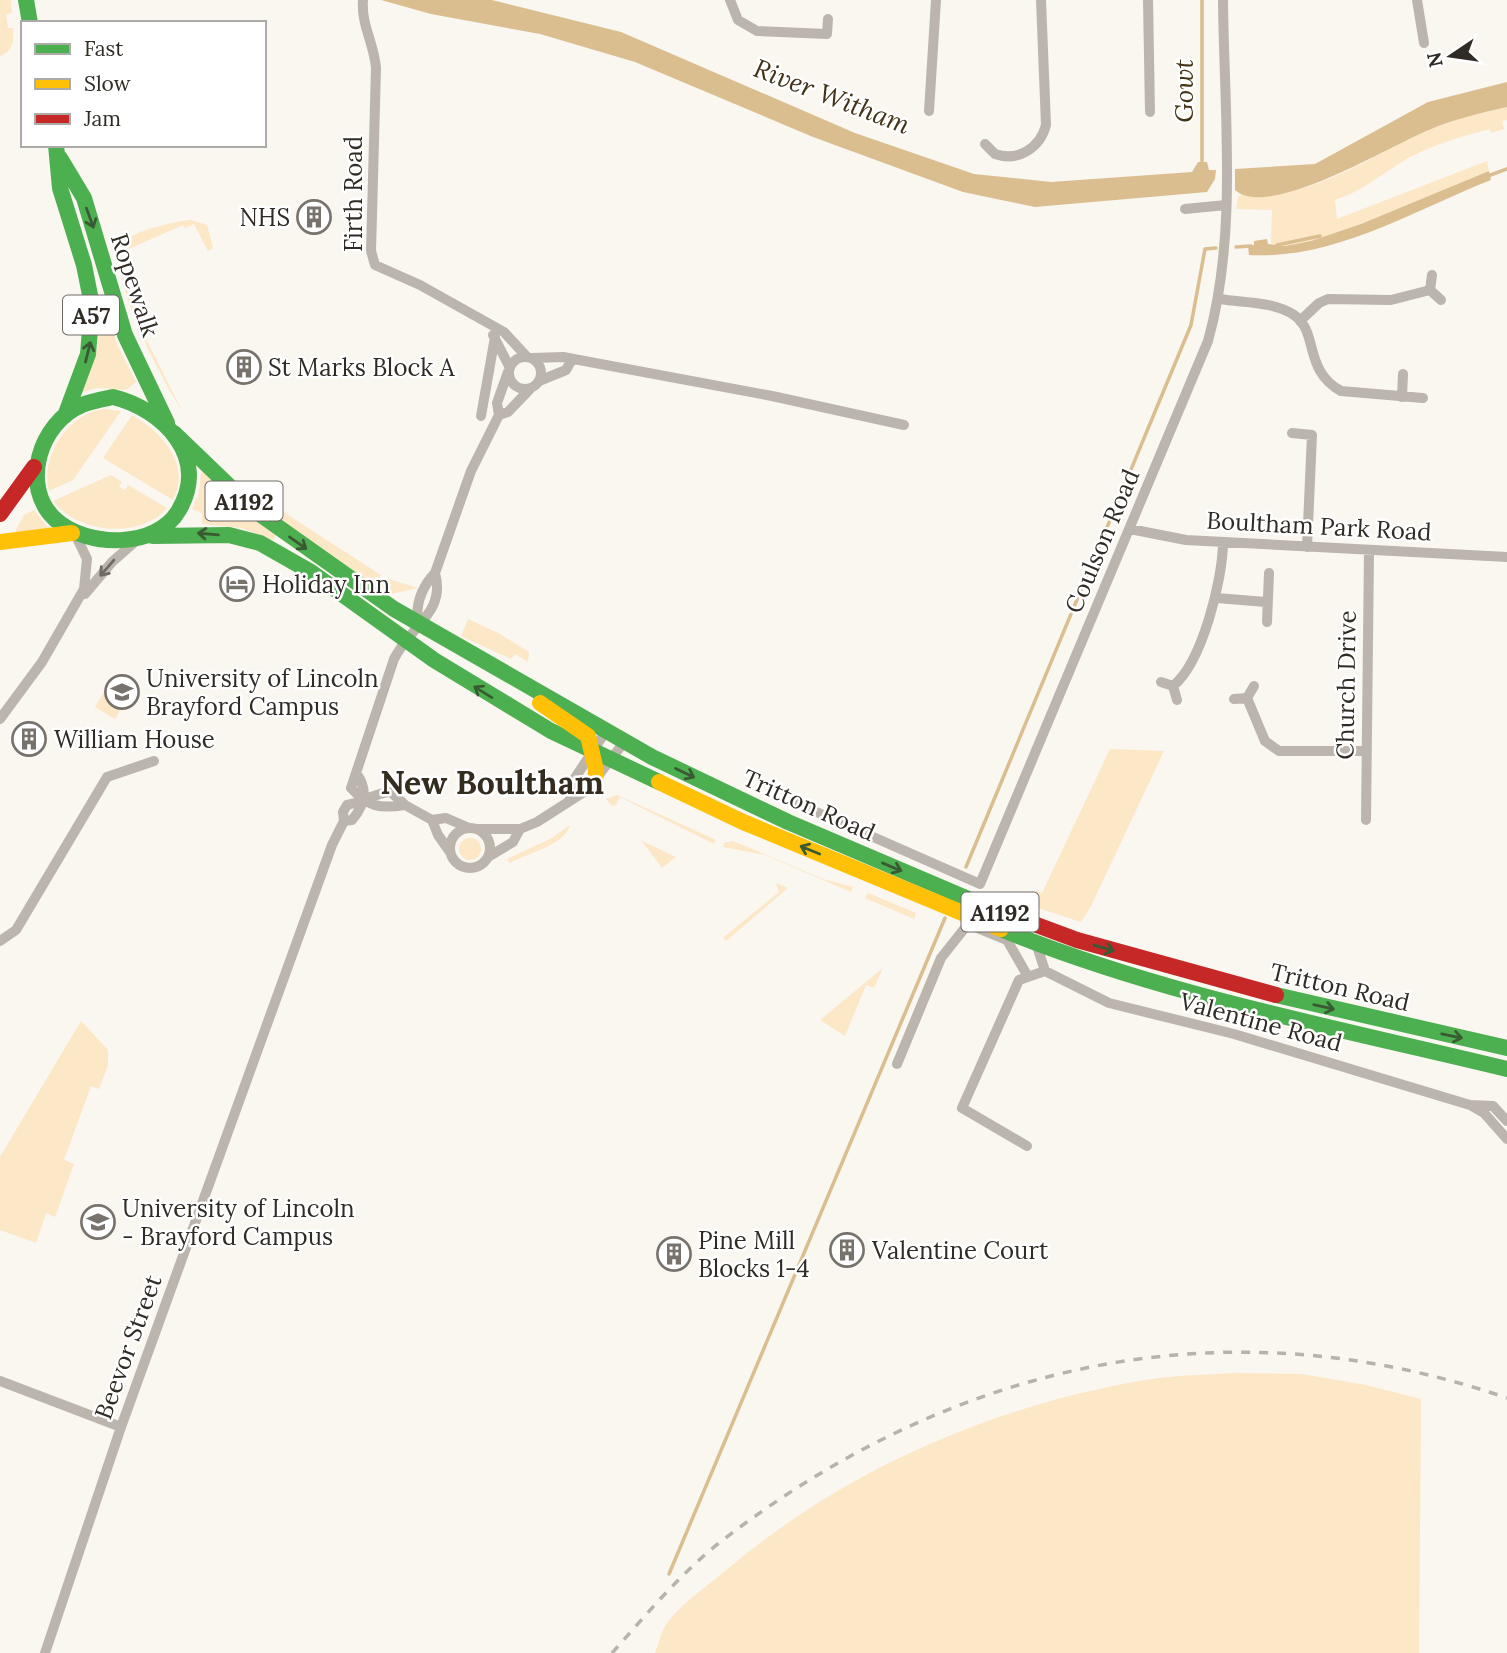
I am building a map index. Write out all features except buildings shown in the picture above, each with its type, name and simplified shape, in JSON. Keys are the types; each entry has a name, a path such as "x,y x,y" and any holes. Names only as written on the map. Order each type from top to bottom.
{"main road":[{"path":"26,0 30,21"},
{"name":"Ropewalk","path":"58,152 59,184 74,231 91,306 90,342 81,377 65,416"},
{"name":"Ropewalk","path":"58,152 76,179 109,275 125,334 171,430"},
{"path":"0,514 34,467 48,435 65,416 93,398 113,397 139,404 171,430 187,454 190,480 187,497 178,517 146,537 103,540 74,534 0,542"},
{"name":"Tritton Road","path":"171,430 254,510 418,624 606,731 788,822 1033,925 1270,994 1507,1048"},
{"path":"34,467 37,490 45,508 74,534"},
{"name":"Tritton Road","path":"146,537 195,533 229,536 260,543 310,572 405,640 513,710 612,761 743,822 1036,943 1200,994 1507,1069"},
{"path":"492,665 511,684 584,732 593,751 595,781"}],"street":[{"name":"Firth Road","path":"363,0 364,25 373,44 376,68 372,259 378,269 420,285 503,332 529,357"},
{"path":"730,0 737,20 757,31 827,34 828,19"},
{"path":"929,111 936,0"},
{"path":"985,144 995,154 1016,155 1031,150 1043,136 1046,125 1041,0"},
{"path":"1148,0 1150,112"},
{"name":"Coulson Road","path":"796,803 980,884 1208,341 1220,299 1226,249 1223,0"},
{"path":"1416,0 1424,43"},
{"path":"1185,209 1226,205"},
{"path":"1430,290 1432,275"},
{"path":"1300,321 1319,303 1328,299 1391,300 1430,290"},
{"path":"1430,290 1441,300"},
{"path":"1220,299 1279,309 1300,321 1316,367 1331,386 1356,394 1423,398"},
{"name":"Firth Road","path":"485,324 495,337 509,369"},
{"path":"481,416 495,337"},
{"path":"529,357 541,368 534,385"},
{"path":"418,624 415,609 426,583 435,573 471,471 499,415 497,403 509,369 518,358 563,357 571,361 772,396 904,425"},
{"path":"499,415 508,412 534,385 566,370 571,361"},
{"path":"509,369 514,386 534,385"},
{"path":"1402,397 1404,374"},
{"path":"1292,433 1312,435 1307,547"},
{"name":"Boultham Park Road","path":"1130,529 1186,540 1507,557"},
{"path":"74,534 87,559 88,570 78,600"},
{"path":"0,719 42,662 78,600 111,562 146,537"},
{"path":"1172,686 1184,675 1217,598 1223,542"},
{"name":"Church Drive","path":"1366,820 1370,550"},
{"path":"435,573 440,589 435,604 428,616 405,640 394,659 351,788 363,802 379,808 405,805 432,820 457,864 470,869 483,864 488,857 513,842 520,829"},
{"path":"1267,622 1269,573"},
{"path":"1217,598 1266,602"},
{"path":"1161,682 1172,686"},
{"path":"1172,686 1177,700"},
{"path":"1247,698 1254,686"},
{"path":"1234,698 1247,698"},
{"path":"1247,698 1261,733 1279,751 1365,751"},
{"path":"570,799 571,784 606,731"},
{"path":"450,852 453,838 473,829 520,829 537,822 570,799 581,795 612,761 625,741"},
{"path":"0,941 16,930 107,777 154,761"},
{"name":"Beevor Street","path":"46,1653 121,1427 344,821 343,812 347,806 363,802"},
{"path":"432,820 446,818 473,829 489,843 488,857"},
{"path":"897,1063 941,958 968,924 1007,940 1027,975"},
{"path":"1027,1146 962,1108 1018,980 1045,971 1036,943"},
{"name":"Valentine Road","path":"1045,971 1110,1003 1260,1042 1470,1105 1484,1113 1507,1139"},
{"name":"Valentine Road","path":"1470,1105 1493,1106 1507,1121"},
{"path":"0,1381 121,1427"}],"shaded area":[{"path":"0,0 11,0 12,13 6,15 8,28 13,28 13,41 10,48 0,56"},
{"path":"381,0 492,0 621,32 855,133 974,174 1051,182 1192,172 1198,162 1207,162 1209,170 1216,170 1215,179 1207,192 1035,207 963,192 813,137 635,62 540,34 431,14"},
{"path":"1507,82 1507,107 1438,126 1331,177 1274,196 1251,197 1235,190 1235,169 1315,164 1428,102"},
{"path":"1507,107 1507,120 1502,121 1504,129 1491,133 1490,129 1430,148 1408,158 1360,189 1335,200 1337,219 1487,161 1489,171 1361,224 1311,241 1285,246 1271,244 1272,210 1236,209 1238,197 1242,194 1268,195 1317,184 1443,124"},
{"path":"1489,171 1491,180 1373,231 1312,250 1249,255 1248,246 1254,245 1254,241 1267,239 1268,244 1285,246 1311,241 1361,224"},
{"path":"191,220 207,225 213,248 208,251 194,224 185,228 183,225 124,251 122,259 122,253 129,238 134,235 158,226"},
{"path":"122,269 138,323 182,411 137,324 127,298"},
{"path":"107,311 117,344 136,382 126,390 97,388 79,393 97,350 101,313"},
{"path":"103,409 121,411 73,480 49,491 49,464 59,439 79,419"},
{"path":"132,415 163,440 176,462 178,487 173,500 103,458"},
{"path":"204,470 276,535 273,540 241,528 202,524 202,513 192,509"},
{"path":"111,475 122,482 119,487 125,490 128,485 167,508 141,525 109,528 92,526 77,520 53,501"},
{"path":"232,479 381,575 375,585 254,502"},
{"path":"34,510 50,530 15,532 24,515"},
{"path":"385,578 418,588 391,594 379,587"},
{"path":"468,619 529,652 528,662 515,654 511,659 461,636"},
{"path":"109,684 129,695 115,719 95,707"},
{"path":"1110,749 1164,751 1091,906 1081,922 1029,905 1035,891 1042,893"},
{"path":"617,795 716,840 714,844 620,797 616,805 612,806 606,799"},
{"path":"570,825 553,844 510,863 507,859 552,838"},
{"path":"470,838 478,841 481,849 478,857 470,860 462,857 459,849 462,841"},
{"path":"641,840 644,842 676,857 662,868"},
{"path":"733,841 823,879 853,887 851,892 765,855 723,847 724,843"},
{"path":"776,883 788,888 726,941 723,938 779,892"},
{"path":"868,893 916,913 914,919 865,898"},
{"path":"883,968 874,988 866,985 845,1036 820,1020"},
{"path":"81,1021 108,1050 108,1065 99,1089 91,1086 64,1160 74,1164 55,1217 46,1213 36,1243 0,1230 0,1157"},
{"path":"1232,1373 1302,1374 1366,1385 1421,1399 1419,1653 655,1653 667,1623 681,1608 776,1531 876,1470 929,1444 1039,1404 1095,1390 1152,1379"}],"waterway":[{"name":"Gowt","path":"1202,0 1202,167"},
{"path":"1485,177 1507,169"},
{"path":"1277,245 1320,236"},
{"path":"1236,247 1251,246"},
{"path":"966,867 1191,325 1205,249 1216,248"},
{"path":"669,1574 945,918"}],"railway":[{"path":"612,1653 704,1555 808,1481 901,1430 996,1392 1095,1366 1195,1354 1298,1354 1402,1369 1507,1398"}],"traffic: fast":[{"path":"26,0 30,21"},
{"path":"56,147 60,188 84,265 92,305 88,354 65,416"},
{"path":"60,158 84,198 125,335 167,423"},
{"path":"113,397 149,412 164,424 185,454 189,472 187,490 179,510 169,523 139,538 103,539 85,536 69,529 56,520 45,506 39,490 39,457 55,426 67,413 82,405 113,397"},
{"path":"174,433 254,510 394,609 652,757 788,822 978,903"},
{"path":"153,536 229,535 260,543 311,572 434,660 551,731 659,782"},
{"path":"1001,929 1124,973 1187,991 1507,1069"},
{"path":"1276,995 1507,1048"}],"traffic: slow":[{"path":"0,542 72,533"},
{"path":"540,703 588,736 596,770 595,781"},
{"path":"659,782 743,822 1001,929"}],"traffic: jam":[{"path":"0,514 34,467"},
{"path":"978,903 1077,940 1276,995"}],"place":[{"name":"NHS","path":"314,217"},
{"name":"St Marks Block A","path":"244,367"},
{"name":"Holiday Inn","path":"237,584"},
{"name":"University of Lincoln Brayford Campus","path":"122,692"},
{"name":"William House","path":"29,739"},
{"name":"University of Lincoln - Brayford Campus","path":"98,1222"},
{"name":"Valentine Court","path":"847,1250"},
{"name":"Pine Mill Blocks 1-4","path":"674,1254"}],"district":[{"name":"New Boultham","path":"492,782"}],"water label":[{"name":"River Witham","path":"832,96"}]}
